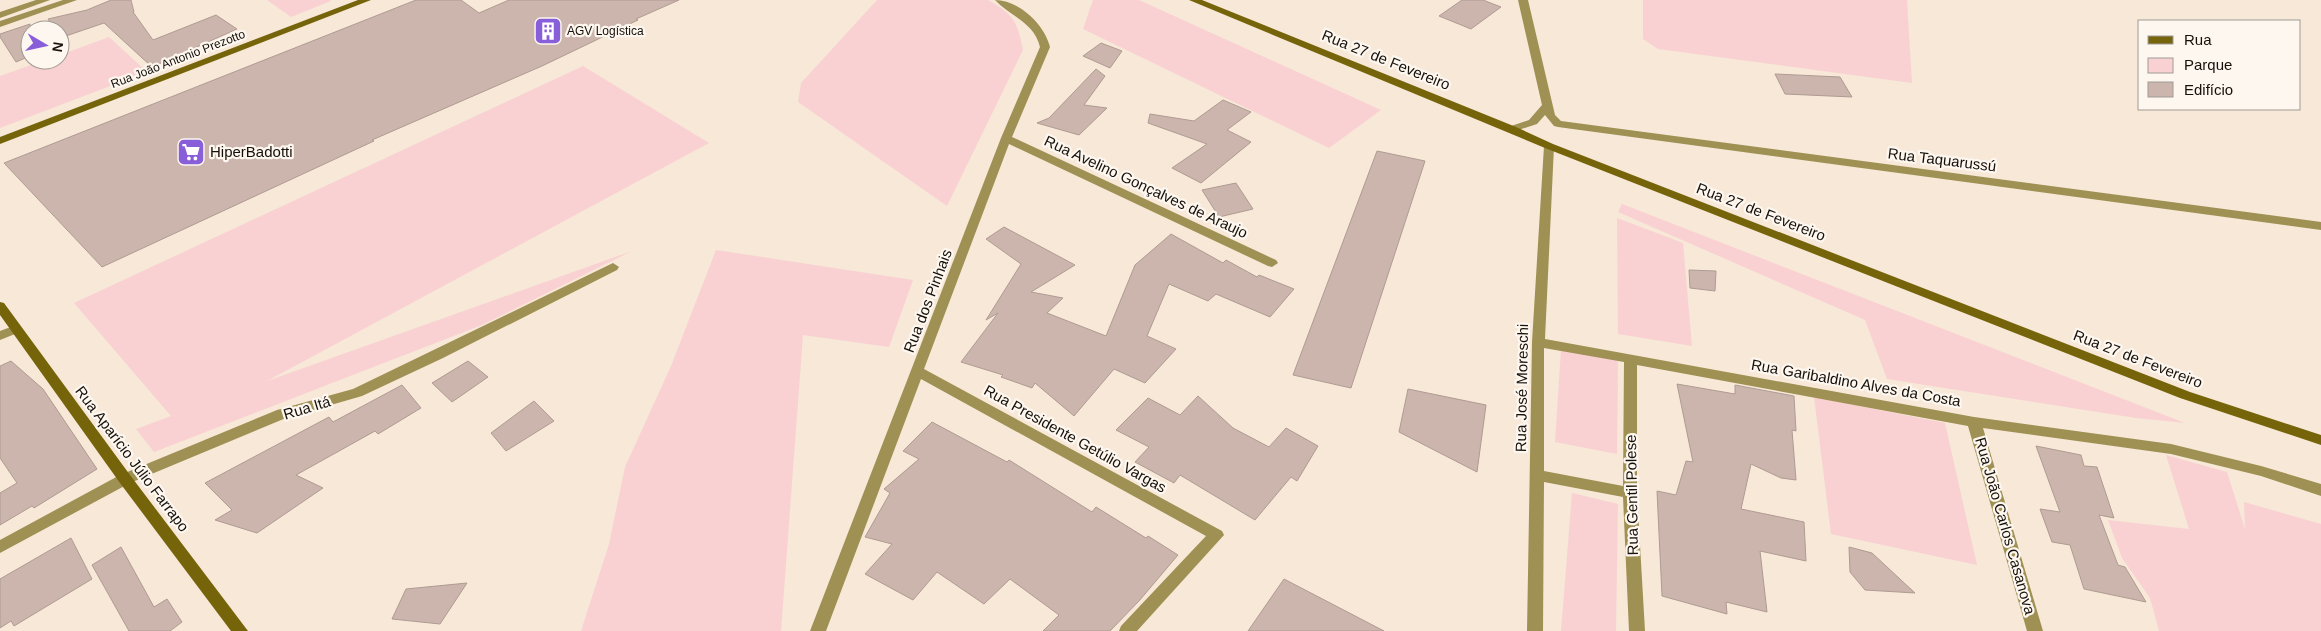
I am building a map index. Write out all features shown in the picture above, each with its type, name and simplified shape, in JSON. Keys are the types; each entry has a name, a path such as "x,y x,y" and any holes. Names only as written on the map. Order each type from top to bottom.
{"main road":[{"name":"Rua 27 de Fevereiro","path":"1194,0 1512,129 1549,146 2185,395 2321,440"},
{"name":"Rua João Antonio Prezotto","path":"0,141 358,1"},
{"name":"Rua Aparício Júlio Farrapo","path":"0,306 125,479 240,631"}],"street":[{"path":"0,15 45,0"},
{"path":"0,24 60,2 72,0"},
{"name":"Rua dos Pinhais","path":"818,631 919,372 1006,138 1045,47 1044,38 1035,26 1000,0"},
{"path":"1512,129 1533,122 1548,105 1523,0"},
{"name":"Rua Taquarussú","path":"1548,105 1550,116 1558,124 2321,226"},
{"name":"Rua Avelino Gonçalves de Araujo","path":"1006,138 1272,263"},
{"name":"Rua José Moreschi","path":"1535,631 1538,342 1549,146"},
{"name":"Rua Itá","path":"0,547 125,479 282,414 357,393 473,338 612,267"},
{"path":"0,336 16,329"},
{"name":"Rua Garibaldino Alves da Costa","path":"1538,342 1974,422 2170,449 2261,471 2321,490"},
{"name":"Rua Gentil Polese","path":"1630,358 1630,493 1637,631"},
{"name":"Rua Presidente Getúlio Vargas","path":"919,372 1217,535 1127,631"},
{"name":"Rua João Carlos Casanova","path":"1974,422 2035,631"},
{"path":"1537,475 1630,493"}],"green space":[{"path":"267,0 330,0 331,1 291,17"},
{"path":"877,0 988,0 1009,15 1019,32 1023,50 947,206 798,102 801,83"},
{"path":"1093,0 1139,0 1381,110 1329,148 1083,29"},
{"path":"1643,0 1907,0 1912,83 1658,49 1643,39"},
{"path":"109,37 147,72 0,128 0,76 20,69 70,70 70,51"},
{"path":"583,66 709,143 267,381 632,251 482,325 154,452 136,429 171,416 74,303"},
{"path":"1622,204 2185,423 2136,418 1887,379 1865,320 1618,212"},
{"path":"1617,218 1683,243 1692,346 1618,334"},
{"path":"716,250 913,280 889,347 803,335 781,631 581,631 609,544 625,467 671,366"},
{"path":"1561,349 1618,359 1617,454 1555,442"},
{"path":"1814,397 1945,423 1977,565 1831,534"},
{"path":"2166,455 2227,472 2245,529 2244,502 2321,524 2321,631 2159,631 2150,598 2122,558 2108,520 2189,529"},
{"path":"1572,493 1618,504 1616,631 1561,631"}],"building":[{"path":"111,0 131,0 133,12 153,40 216,15 237,29 152,67 104,23 70,35 70,20 48,19 87,10"},
{"path":"416,0 461,0 479,13 509,0 679,0 636,19 638,20 542,66 372,140 374,141 102,267 4,163"},
{"path":"1462,0 1483,0 1501,7 1471,29 1439,16"},
{"path":"20,27 20,60 16,62 0,34"},
{"path":"1101,43 1122,51 1110,68 1083,56"},
{"path":"1096,69 1105,76 1084,105 1107,108 1079,135 1037,123 1049,118"},
{"path":"1775,74 1840,77 1852,97 1785,94"},
{"path":"1223,100 1251,112 1227,130 1251,142 1201,183 1172,168 1207,144 1148,123 1150,114 1194,121"},
{"path":"1377,151 1425,161 1351,388 1293,375"},
{"path":"1236,183 1253,209 1219,217 1202,190"},
{"path":"1004,227 1075,265 1031,292 1063,298 1047,313 1106,336 1135,265 1171,234 1223,263 1226,260 1257,277 1259,275 1294,289 1270,317 1216,294 1208,301 1169,284 1147,336 1176,349 1145,383 1114,369 1074,416 1035,383 1032,388 1001,377 1003,375 961,362 998,313 986,320 1021,264 986,239"},
{"path":"1689,270 1716,271 1715,291 1690,288"},
{"path":"11,361 43,389 97,469 34,508 32,506 0,525 0,493 17,483 0,458 0,366"},
{"path":"468,361 488,377 452,402 432,383"},
{"path":"1677,384 1735,394 1735,385 1794,396 1796,431 1792,430 1796,480 1781,478 1751,464 1741,509 1804,522 1806,561 1760,551 1767,612 1726,602 1727,614 1662,596 1657,491 1676,495 1686,461 1693,462"},
{"path":"402,385 421,408 378,434 375,431 296,475 323,488 257,533 215,520 232,510 205,483 329,417 333,422"},
{"path":"1408,389 1486,405 1477,472 1399,432"},
{"path":"1198,396 1233,428 1269,447 1286,428 1318,446 1297,481 1291,477 1255,520 1180,475 1174,483 1135,462 1149,447 1116,430 1148,398 1180,415"},
{"path":"534,401 554,421 506,451 491,433"},
{"path":"932,422 1007,462 1009,460 1092,512 1096,507 1178,555 1139,601 1110,631 1043,631 1059,615 1010,579 984,604 937,572 913,600 865,574 892,544 865,537 890,493 884,489 919,459 903,451"},
{"path":"2036,446 2081,455 2084,466 2097,467 2114,518 2099,515 2118,565 2125,567 2146,602 2084,589 2070,545 2052,542 2040,509 2060,512"},
{"path":"71,538 92,579 14,626 11,621 0,628 0,579"},
{"path":"121,547 154,607 167,599 182,622 170,631 129,631 92,565"},
{"path":"1849,547 1872,553 1915,593 1865,590 1850,572"},
{"path":"1284,579 1384,631 1248,631"},
{"path":"467,583 440,624 392,619 406,589"}],"place":[{"name":"AGV Logística","path":"548,31"},
{"name":"HiperBadotti","path":"191,152"}]}
